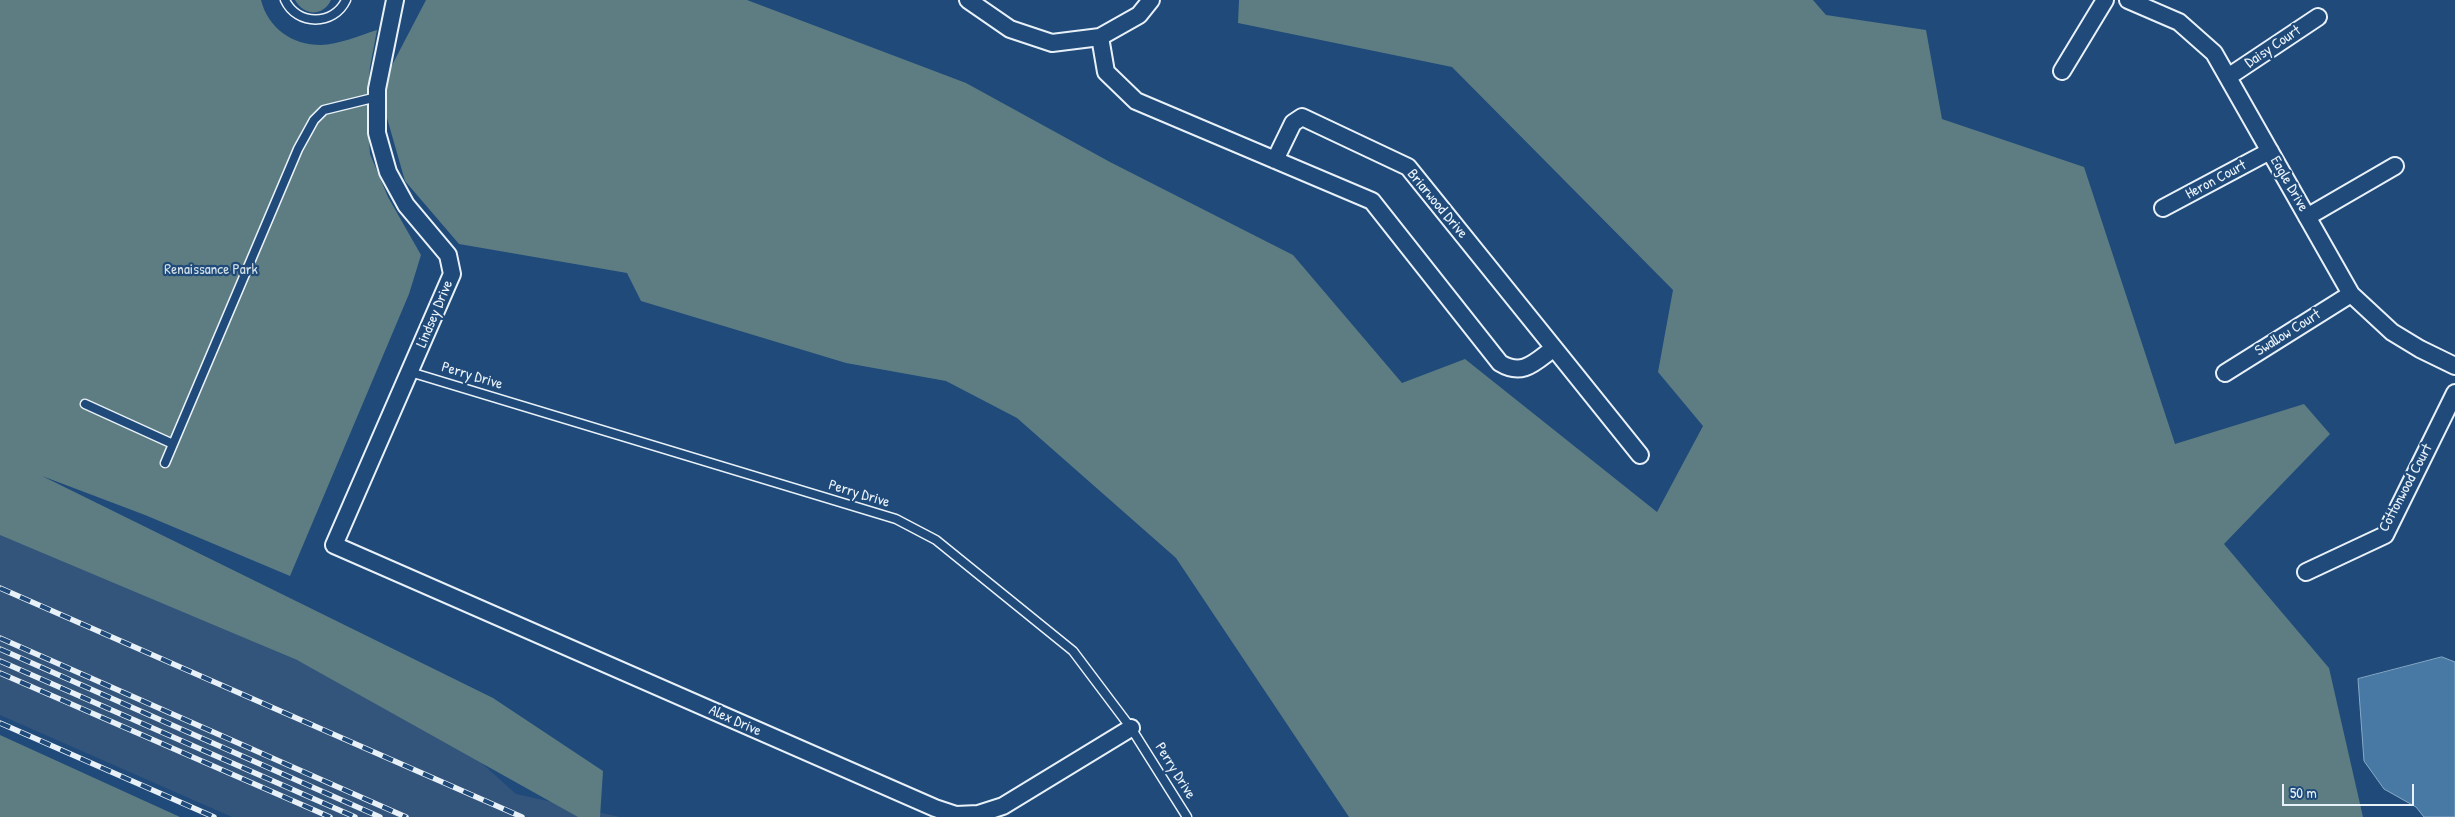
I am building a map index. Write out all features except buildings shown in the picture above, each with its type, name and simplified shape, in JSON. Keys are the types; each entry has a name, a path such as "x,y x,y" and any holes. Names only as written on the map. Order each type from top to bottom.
{"street":[{"name":"Lindsey Drive","path":"334,545 452,274 448,255 406,205 388,172 377,134 376,89 395,0"},
{"path":"968,0 1010,29 1052,43 1100,37 1139,15 1151,0"},
{"path":"2062,71 2105,0"},
{"name":"Eagle Drive","path":"2138,2 2179,22 2214,53 2351,294 2392,332 2420,350 2455,366"},
{"name":"Daisy Court","path":"2228,78 2318,17"},
{"path":"1100,37 1106,72 1136,101 1372,201 1500,363 1510,369 1519,370 1529,366 1554,348"},
{"name":"Briarwood Drive","path":"1275,160 1293,123 1297,119 1302,118 1408,167 1640,455"},
{"name":"Heron Court","path":"2163,208 2270,151"},
{"path":"2307,217 2395,166"},
{"name":"Swallow Court","path":"2225,373 2351,294"},
{"name":"Cottonwood Court","path":"2306,572 2385,535 2455,392"},
{"name":"Alex Drive","path":"334,545 935,808 956,815 978,814 1003,806 1131,728"}],"lane":[{"path":"286,0 295,14 306,19 317,20 328,18 337,12 346,0"},
{"path":"165,462 298,149 314,120 324,110 377,97"},
{"name":"Perry Drive","path":"410,372 896,519 936,540 1073,651 1131,728 1187,817"},
{"path":"85,404 173,444"}],"shaded area":[{"path":"0,530 435,721 516,794 620,817 232,817 0,715"},
{"path":"2442,657 2455,662 2455,817 2424,817 2416,807 2384,789 2364,761 2358,679"}],"green space":[{"name":"Renaissance Park","path":"0,0 261,0 264,10 275,27 300,42 327,45 377,30 370,67 367,105 370,154 388,197 421,255 409,294 290,576 145,515 42,476 493,698 603,771 600,817 578,817 297,660 0,535"},
{"path":"295,0 331,0 328,6 318,12 308,12"},
{"path":"426,0 747,0 966,83 1110,162 1293,255 1402,383 1465,359 1657,512 1703,426 1658,372 1673,290 1452,67 1238,23 1239,0 1813,0 1826,15 1926,30 1942,119 2084,167 2175,444 2304,404 2330,434 2224,544 2329,668 2363,817 1349,817 1176,558 1017,418 946,381 846,363 641,301 627,273 459,244 405,181 379,90"},
{"path":"0,735 180,817 0,817"}],"railway":[{"path":"0,588 522,817"},
{"path":"0,638 406,817"},
{"path":"0,649 380,817"},
{"path":"0,661 355,817"},
{"path":"0,673 330,817"},
{"path":"0,723 214,817"}]}
